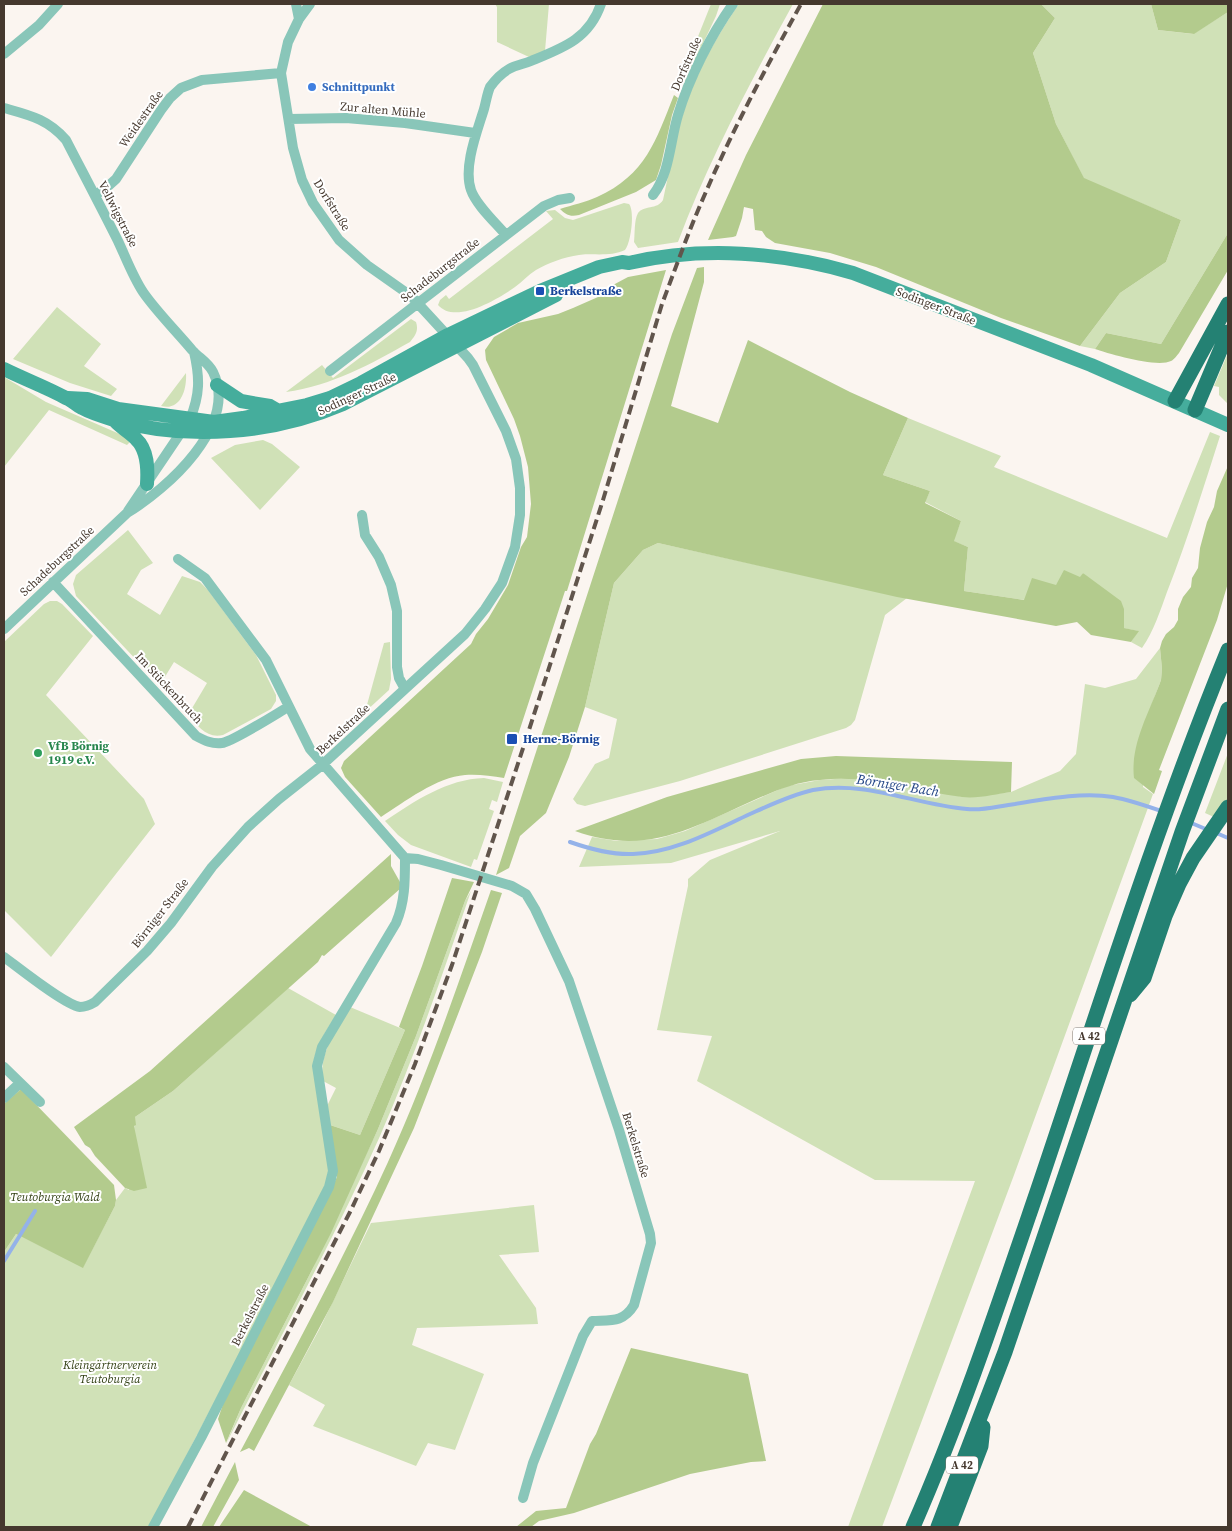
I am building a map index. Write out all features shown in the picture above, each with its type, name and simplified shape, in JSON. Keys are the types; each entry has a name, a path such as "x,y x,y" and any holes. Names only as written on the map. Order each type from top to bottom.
{"highway":[{"path":"1175,401 1228,304"},
{"path":"1195,410 1228,332"},
{"name":"A 42","path":"913,1527 973,1374 1018,1248 1134,904 1228,650"},
{"name":"A 42","path":"938,1527 986,1402 1038,1257 1182,832 1228,709"},
{"path":"1123,1004 1144,978 1165,916 1179,884 1228,807"},
{"path":"950,1527 980,1446 986,1402"},
{"path":"904,1527 925,1499"}],"main road":[{"name":"Sodinger Straße","path":"212,427 330,398 452,340 564,281 599,267 622,262 629,263 705,253 774,256 826,265 854,273 1091,365 1228,425"},
{"name":"Sodinger Straße","path":"4,369 68,398 82,408 114,420 148,427 272,425 323,413 343,404 452,340"},
{"path":"217,384 241,401 270,406 280,411"},
{"name":"Sodinger Straße","path":"68,398 87,399 118,409 186,425"},
{"path":"114,420 123,430 134,436 143,448 147,466 146,484"}],"street":[{"path":"4,54 39,25 58,4"},
{"path":"296,4 300,19"},
{"name":"Dorfstraße","path":"310,4 288,42 281,73 293,148 302,180 313,203 338,240 352,254 418,303 452,340"},
{"path":"506,235 472,192 469,173 475,132 489,90 495,81 510,68 569,44 580,37 590,27 601,4"},
{"name":"Dorfstraße","path":"653,195 663,179 678,114 693,77 711,40 733,4"},
{"name":"Weidestraße","path":"95,195 116,179 160,110 181,88 202,80 281,73"},
{"name":"Vellwigstraße","path":"4,108 35,117 57,129 66,140 143,292 194,352 205,360 212,372 217,384 217,401 212,427"},
{"name":"Zur alten Mühle","path":"289,120 346,118 475,132"},
{"name":"Schadeburgstraße","path":"330,371 544,206 558,200 570,198"},
{"name":"Berkelstraße","path":"153,1527 201,1438 329,1187 333,1171 317,1066 322,1047 396,923 401,911 404,895 405,858 322,765 465,634 485,609 502,583 515,547 520,515 520,488 516,459 506,430 473,364 452,340"},
{"name":"Vellwigstraße","path":"186,425 194,408 198,389 199,374 194,352"},
{"name":"Schadeburgstraße","path":"127,513 186,425"},
{"name":"Schadeburgstraße","path":"4,629 127,513 140,505 185,465 212,427"},
{"path":"362,515 365,535 379,557 391,585 397,611 397,667 399,678 405,689"},
{"path":"178,560 206,578 266,660 310,749 322,765"},
{"name":"Im Stückenbruch","path":"53,582 196,736 203,740 210,743 225,743 288,707"},
{"name":"Börniger Straße","path":"4,957 63,1000 79,1007 95,1002 147,951 171,923 231,844 280,799 322,765"},
{"name":"Berkelstraße","path":"405,858 441,865 512,886 526,894 569,981 619,1130 650,1234 651,1243 634,1305 630,1312 620,1319 592,1321 583,1336 533,1463 523,1498"},
{"path":"4,1067 40,1102"},
{"path":"4,1098 20,1083"}],"green space":[{"path":"495,4 549,4 545,51 529,57 497,42 497,7"},
{"path":"711,4 720,4 716,16 684,84 679,84"},
{"path":"739,4 793,4 746,91 717,151 678,242 638,248 634,242 635,223 638,213 657,205 663,200 679,127 687,102 714,44"},
{"path":"823,4 1041,4 1055,18 1033,53 1056,124 1084,178 1181,220 1166,262 1120,293 1080,346 1001,318 876,267 830,253 775,243 766,237 762,231 755,230 753,209 744,207 736,236 708,240 746,155"},
{"path":"1041,4 1151,4 1158,30 1193,34 1228,12 1228,233 1161,344 1106,333 1095,349 1080,346 1120,293 1166,262 1181,220 1084,179 1056,124 1033,53 1055,18"},
{"path":"1151,4 1228,4 1228,12 1194,34 1158,30"},
{"path":"674,95 678,98 656,180 636,192 579,215 573,216 564,213 560,209 597,197 614,188 638,167 655,141"},
{"path":"624,203 629,204 632,213 632,227 625,250 608,254 573,256 551,263 533,272 508,292 476,308 455,312 445,310 438,305 440,300 446,295 449,299 553,219 546,211 555,210 565,218 573,220"},
{"path":"1228,233 1228,270 1173,360 1164,363 1145,362 1095,349 1106,333 1161,344"},
{"path":"704,267 704,282 671,406 718,423 748,340 850,392 908,418 883,475 930,491 925,503 961,521 954,541 968,547 964,591 1024,600 1032,578 1056,585 1064,570 1080,577 1083,573 1121,601 1124,609 1124,628 1139,631 1131,642 1091,635 1077,622 1056,626 897,597 658,543 643,550 614,583 585,707 569,757 546,813 520,836 509,868 496,875 672,334 697,268"},
{"path":"666,270 567,591 565,591 504,778 465,775 443,780 421,791 381,817 345,777 341,768 344,761 471,644 508,585 521,547 527,537 531,504 528,467 514,419 486,360 485,350 494,337 518,323 558,314 573,308 598,297 613,285 628,277"},
{"path":"57,307 101,344 84,366 117,389 111,396 70,383 13,359"},
{"path":"411,319 416,322 417,331 410,342 350,373 319,385 286,392 322,365 333,378"},
{"path":"1228,353 1228,404 1219,395 1219,387 1214,386"},
{"path":"186,373 184,392 178,402 168,407 161,406"},
{"path":"4,377 46,402 122,435 131,441 127,445 49,410 4,467"},
{"path":"908,418 1001,456 994,467 1167,538 1210,432 1220,436 1195,515 1159,614 1142,648 1131,642 1138,631 1123,628 1123,619 1083,573 1081,577 1056,585 1025,600 964,591 968,547 953,541 961,521 925,502 930,491 883,475"},
{"path":"263,440 272,444 300,467 260,510 211,458 235,445"},
{"path":"1228,466 1228,583 1217,620 1159,770 1162,771 1154,794 1134,778 1135,753 1142,728 1161,680 1160,648 1162,641 1178,620 1178,609 1183,597 1191,587 1192,578 1198,568 1200,548 1207,522 1214,507 1217,491"},
{"path":"128,530 153,563 141,570 127,594 160,615 182,576 200,582 256,655 276,695 276,701 271,709 223,735 217,736 208,733 199,727 188,715 207,683 174,662 160,685 76,596 73,584 76,575"},
{"path":"658,543 907,598 885,615 855,720 851,725 680,781 585,806 577,804 573,799 595,764 609,758 617,719 585,707 614,583 643,550"},
{"path":"50,601 57,601 62,604 93,636 46,695 144,799 155,824 51,957 4,910 4,642 44,604"},
{"path":"390,642 391,679 389,690 365,712 384,643"},
{"path":"1160,648 1161,680 1144,725 1143,787 1153,794 1014,1175 882,1527 848,1527 975,1181 875,1180 697,1081 712,1036 657,1030 688,879 710,860 780,831 671,863 579,867 592,837 617,841 657,839 685,831 787,786 820,780 850,778 964,797 1011,792 1060,771 1076,754 1085,684 1105,688 1136,679"},
{"path":"1228,753 1228,798 1214,817 1205,813"},
{"path":"836,756 1012,762 1011,792 981,797 968,797 874,781 856,779 820,780 777,790 708,821 666,836 645,840 623,841 600,838 575,831 667,797 801,759"},
{"path":"484,778 503,782 497,802 492,800 489,809 494,811 477,860 474,859 471,867 411,845 385,821 432,792 457,782"},
{"path":"391,854 391,866 400,882 401,888 324,956 322,955 318,962 173,1091 135,1117 136,1125 134,1126 147,1188 134,1191 125,1188 95,1156 90,1148 85,1145 74,1127 150,1071"},
{"path":"452,878 474,882 465,901 416,1036 378,1129 331,1233 241,1408 226,1443 218,1419 223,1404 337,1177 330,1125 360,1135 405,1030 399,1027"},
{"path":"491,890 502,893 482,952 414,1128 333,1302 254,1451 249,1448 240,1452 335,1272 403,1129 430,1061"},
{"path":"471,891 417,1045 380,1136 324,1252 226,1444 241,1408 313,1268 378,1129 416,1036 465,901"},
{"name":"Kleingärtnerverein Teutoburgia","path":"288,988 336,1015 319,1046 313,1066 329,1168 325,1186 287,1263 149,1527 4,1527 4,1252 16,1234 83,1267 115,1206 116,1200 125,1188 129,1190 135,1117 173,1091"},
{"path":"350,1007 405,1030 360,1135 330,1125 327,1106 336,1088 323,1081 322,1070 326,1051 334,1033"},
{"name":"Teutoburgia Wald","path":"21,1089 114,1185 115,1206 83,1268 16,1234 4,1252 4,1104"},
{"path":"534,1205 539,1252 499,1255 536,1308 538,1324 417,1328 412,1345 484,1374 455,1450 428,1443 416,1466 313,1426 325,1405 289,1385 320,1328 371,1223"},
{"path":"631,1348 748,1374 766,1461 751,1462 690,1474 574,1513 539,1521 531,1527 516,1527 536,1511 566,1508 590,1444 596,1434"},
{"path":"235,1462 239,1480 213,1527 201,1527"},
{"path":"244,1490 312,1527 219,1527"}],"waterway":[{"name":"Börniger Bach","path":"570,842 617,854 648,853 663,850 708,834 789,797 813,790 832,788 852,788 948,807 973,809 1089,795 1113,797 1164,812"},
{"name":"Börniger Bach","path":"1189,822 1208,830"},
{"name":"Börniger Bach","path":"1214,832 1228,838"},
{"path":"4,1261 35,1211"}],"railway":[{"path":"188,1527 350,1212 379,1151 415,1064 452,965 529,730 603,500 662,304 694,221 727,146 801,4"}],"place":[{"name":"Schnittpunkt","path":"312,87"},
{"name":"Berkelstraße","path":"540,291"},
{"name":"Herne-Börnig","path":"512,739"},
{"name":"VfB Börnig 1919 e.V.","path":"38,753"}]}
